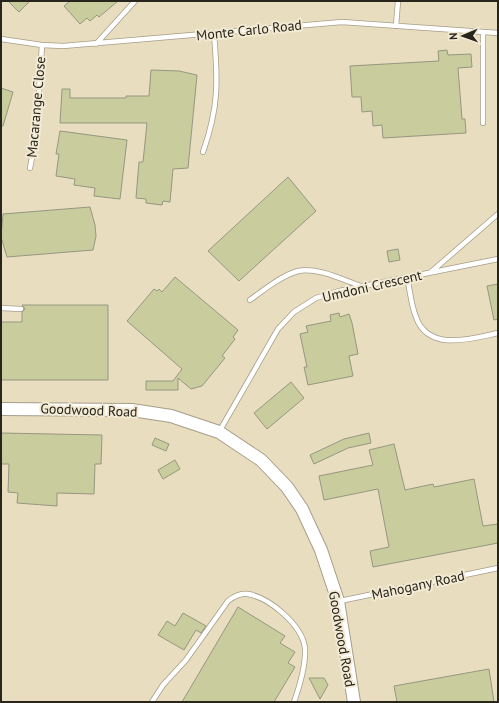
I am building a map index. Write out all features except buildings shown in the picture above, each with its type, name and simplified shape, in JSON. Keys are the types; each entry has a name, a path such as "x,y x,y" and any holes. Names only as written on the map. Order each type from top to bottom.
{"street":[{"name":"Goodwood Road","path":"1,409 132,410 171,416 219,432 261,460 287,487 302,509 321,550 338,601 354,702"}],"lane":[{"path":"96,44 135,1"},
{"path":"396,26 398,1"},
{"name":"Monte Carlo Road","path":"1,39 42,45 96,44 342,22 498,33"},
{"path":"483,32 483,124"},
{"path":"203,152 212,125 217,98 214,34"},
{"name":"Macarange Close","path":"30,168 36,137 42,45"},
{"path":"430,273 498,214"},
{"name":"Umdoni Crescent","path":"219,432 278,329 294,312 316,298 362,286 498,259"},
{"path":"250,300 278,280 298,271 318,272 362,286"},
{"path":"407,278 416,318 423,330 434,338 453,342 498,333"},
{"path":"1,308 21,309"},
{"name":"Mahogany Road","path":"338,601 498,568"},
{"path":"152,702 164,685 186,660 228,601 234,597 246,594 270,605 291,620 303,640 305,660 300,685 294,702"}],"shaded area":[{"path":"1,1 498,1 498,702 1,702"}]}
